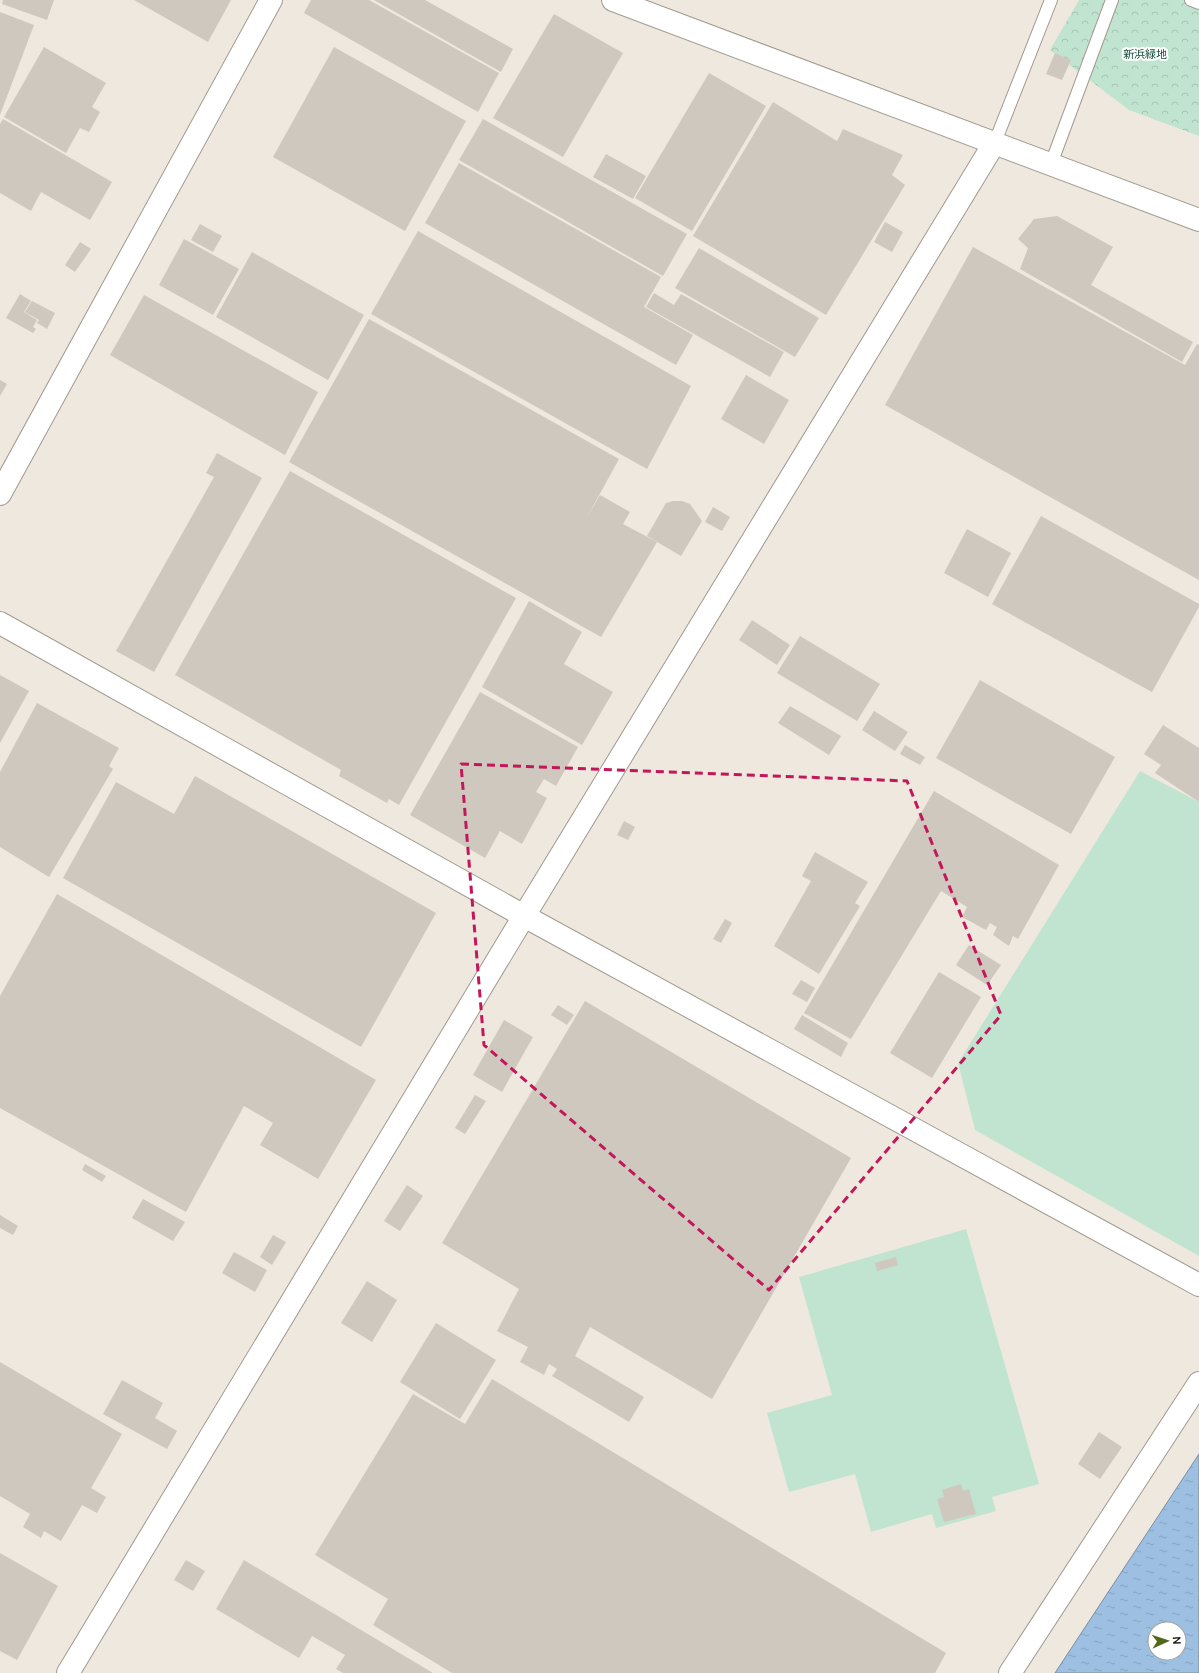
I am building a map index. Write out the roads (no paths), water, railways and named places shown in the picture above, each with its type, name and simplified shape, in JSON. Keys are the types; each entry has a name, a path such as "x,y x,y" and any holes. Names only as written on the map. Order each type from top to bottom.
{"street":[{"path":"0,494 271,0"},
{"path":"613,0 995,142 1199,220"},
{"path":"68,1673 524,916 995,142"},
{"path":"0,623 524,916 1199,1285"},
{"path":"1010,1673 1199,1382"}],"lane":[{"path":"995,142 1051,0"},
{"path":"1051,164 1112,0"},
{"path":"1191,0 1199,3"}],"water":[{"path":"1199,1454 1199,1673 1055,1673"}],"park label":[{"name":"新浜緑地","path":"1145,54"}]}
